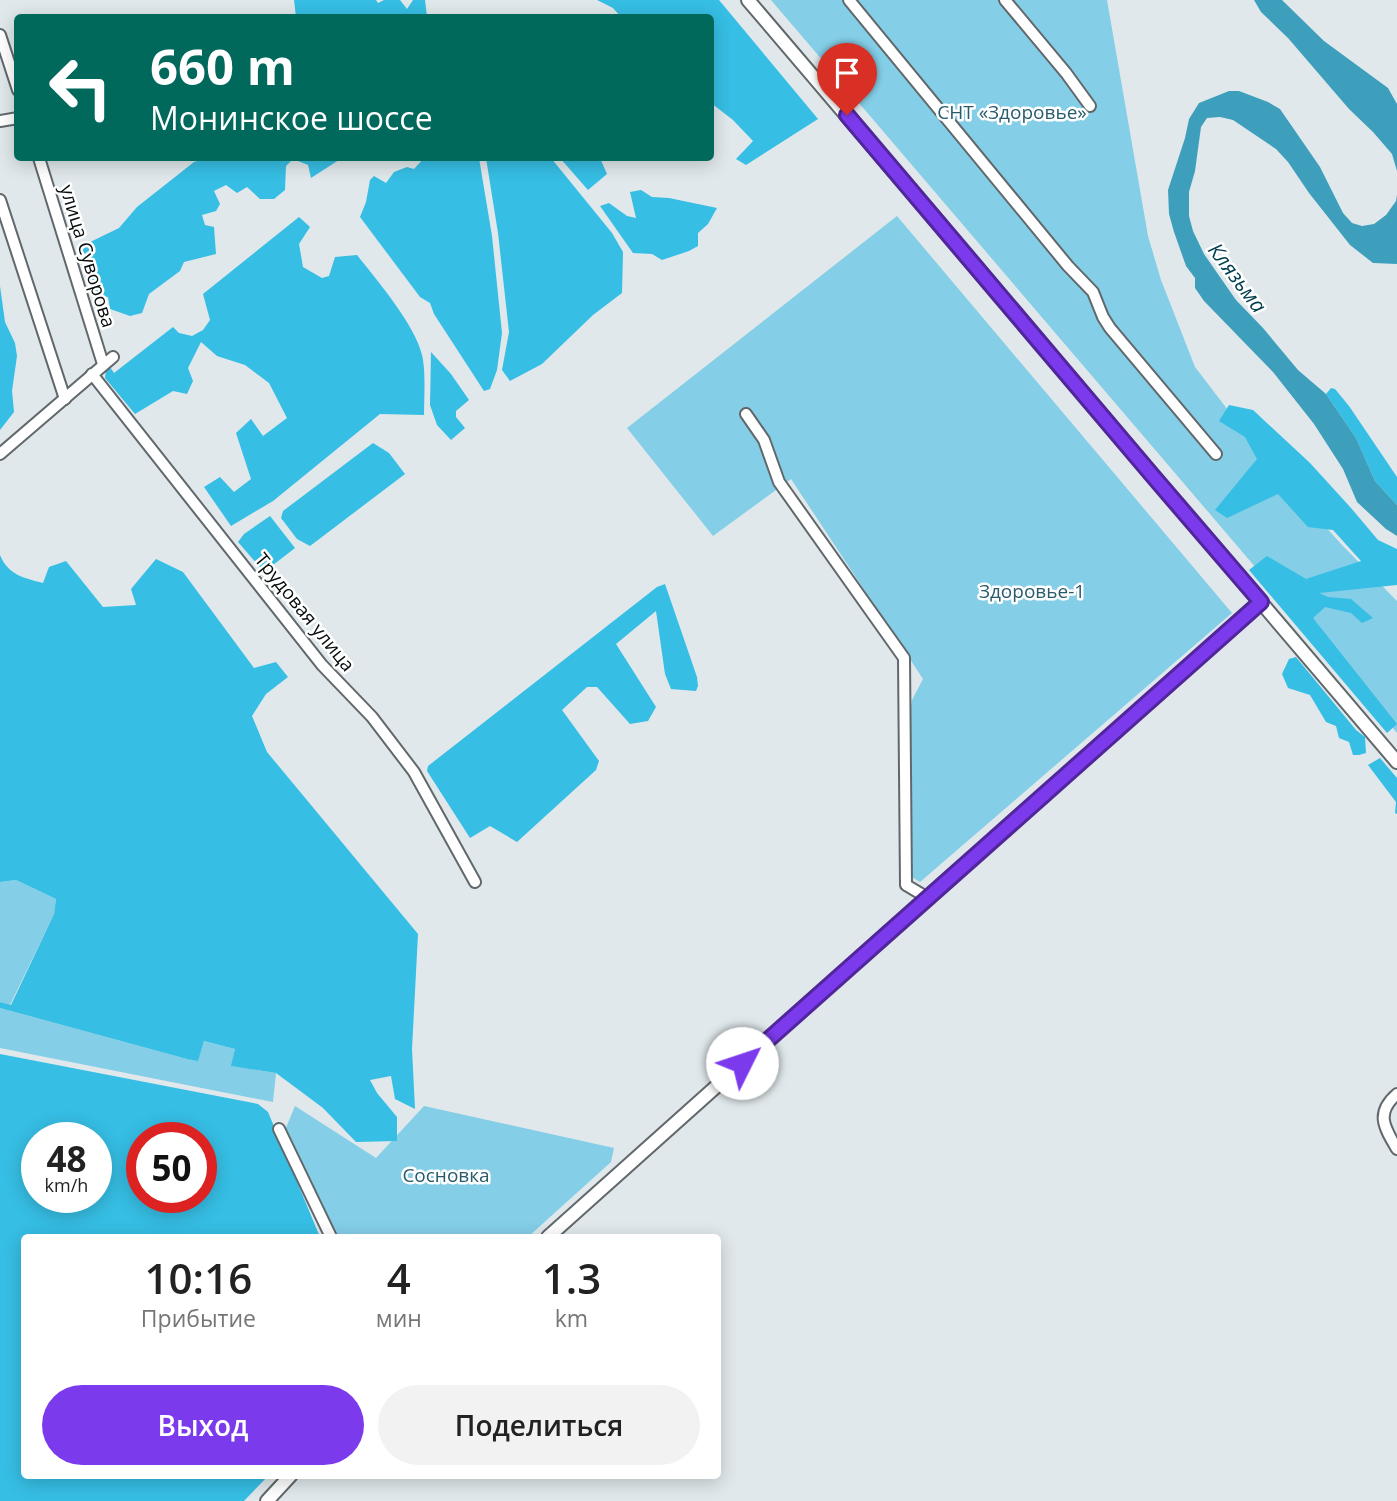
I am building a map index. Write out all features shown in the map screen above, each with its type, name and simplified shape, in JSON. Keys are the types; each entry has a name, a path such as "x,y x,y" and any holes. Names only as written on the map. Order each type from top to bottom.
{"main road":[{"path":"748,0 1397,762"},
{"path":"551,1234 1261,602"},
{"path":"267,1501 287,1479"}],"street":[{"path":"849,0 1068,266 1088,286 1097,299 1102,317 1216,454"},
{"path":"1004,0 1066,73 1090,106"},
{"path":"0,35 14,78"},
{"name":"улица Суворова","path":"39,161 103,365"},
{"path":"0,200 65,399"},
{"path":"0,454 113,357"},
{"name":"Трудовая улица","path":"92,374 323,665 372,718 414,772 475,882"},
{"path":"746,414 764,440 779,482 904,658 906,885 928,898"},
{"path":"1397,1094 1384,1107 1383,1114 1384,1123 1397,1149"},
{"path":"279,1129 330,1234"}],"green space":[{"name":"СНТ «Здоровье»","path":"771,0 1107,0 1148,236 1161,280 1195,367 1270,465 1397,601 1397,733"},
{"name":"Здоровье-1","path":"897,216 1232,613 920,882 910,876 909,718 912,700 923,679 791,479 713,536 627,428"},
{"path":"16,880 56,899 54,914 10,1005 0,1002 0,882"},
{"path":"0,1008 187,1059 198,1060 204,1041 235,1049 232,1066 276,1073 273,1102 0,1048"},
{"name":"Сосновка","path":"295,1106 376,1158 424,1106 614,1148 611,1162 531,1234 333,1234 283,1135"}],"shaded area":[{"path":"294,0 376,0 378,3 384,0 400,0 407,9 413,0 425,0 427,14 296,14"},
{"path":"597,0 719,0 818,119 746,165 736,159 753,141 714,105 714,14 618,14"},
{"path":"1254,0 1282,0 1324,41 1388,88 1397,104 1397,171 1392,154 1288,38 1261,12"},
{"path":"1229,91 1239,91 1280,109 1320,167 1343,213 1352,223 1362,226 1374,224 1386,215 1397,195 1397,264 1373,263 1350,245 1276,149 1233,120 1220,117 1207,118 1201,127 1189,192 1189,216 1204,254 1236,300 1298,370 1326,394 1356,438 1375,481 1397,505 1397,536 1357,502 1343,469 1314,424 1273,372 1204,301 1195,288 1195,278 1186,266 1169,214 1168,190 1189,119 1199,103"},
{"path":"291,161 286,166 285,190 274,199 260,199 247,187 237,193 226,185 214,191 220,204 216,211 202,215 205,225 214,227 216,254 184,262 180,271 149,294 142,313 130,316 110,309 108,297 98,296 86,275 89,264 82,255 84,245 119,228 137,207 194,162"},
{"path":"298,161 337,161 311,178 308,165"},
{"path":"421,161 480,161 492,236 502,333 497,370 490,389 484,391 434,314 430,303 420,297 360,217 370,180 374,176 386,183 394,172 407,167 414,169"},
{"path":"486,161 553,161 612,233 623,252 622,293 593,315 542,364 510,381 502,370 509,332"},
{"path":"563,161 601,161 607,174 588,190"},
{"path":"641,190 652,197 717,208 708,224 698,233 698,246 662,260 652,254 633,253 600,206 609,203 627,216 636,218 630,192"},
{"path":"299,217 310,227 299,244 303,267 322,278 329,276 335,257 357,255 404,317 422,355 424,415 380,414 273,501 231,526 204,487 220,477 234,492 251,479 236,433 251,419 263,436 287,418 269,383 245,365 217,356 201,342 188,368 193,381 187,394 173,391 135,414 105,378 106,370 110,367 114,373 173,327 179,333 192,336 203,330 210,320 203,294"},
{"path":"0,286 5,322 15,343 17,356 12,391 14,412 0,430"},
{"path":"431,352 469,400 456,411 456,417 465,428 451,440 437,425 430,405"},
{"path":"1331,388 1335,389 1349,406 1397,477 1397,505 1375,481 1356,438 1326,394"},
{"path":"1229,405 1253,410 1310,463 1378,540 1397,549 1397,585 1319,593 1328,597 1351,599 1373,618 1362,623 1351,613 1325,607 1313,618 1397,724 1387,733 1249,570 1267,556 1306,579 1361,561 1333,530 1308,527 1278,494 1227,518 1215,510 1257,459 1245,437 1219,421"},
{"path":"373,443 389,453 405,474 310,546 297,539 281,518 283,511"},
{"path":"270,516 295,548 264,572 238,542 244,534"},
{"path":"0,555 12,571 43,583 49,567 66,561 103,607 136,605 131,589 156,559 183,572 254,668 276,662 288,677 266,694 252,716 267,752 418,934 412,1049 415,1109 395,1099 391,1076 370,1080 397,1117 397,1141 356,1142 323,1108 276,1073 231,1066 235,1049 204,1041 198,1061 0,1008 0,1002 11,1005 54,914 56,899 16,880 0,882"},
{"path":"665,584 697,677 696,691 671,689 665,674 656,611 616,644 656,707 648,721 630,724 597,687 587,687 562,710 599,761 596,770 517,842 490,826 470,838 427,771 428,766 657,587"},
{"path":"1296,657 1356,730 1365,737 1366,753 1353,755 1349,742 1339,738 1336,726 1326,722 1310,695 1288,688 1282,674 1289,659"},
{"path":"1380,758 1397,778 1397,814 1396,802 1368,765"},
{"path":"0,1054 258,1104 268,1112 319,1234 21,1234 21,1479 265,1479 244,1501 0,1501"}],"route":[{"path":"742,1063 1261,602 847,115"}],"water label":[{"name":"Клязьма","path":"1237,278"}]}
